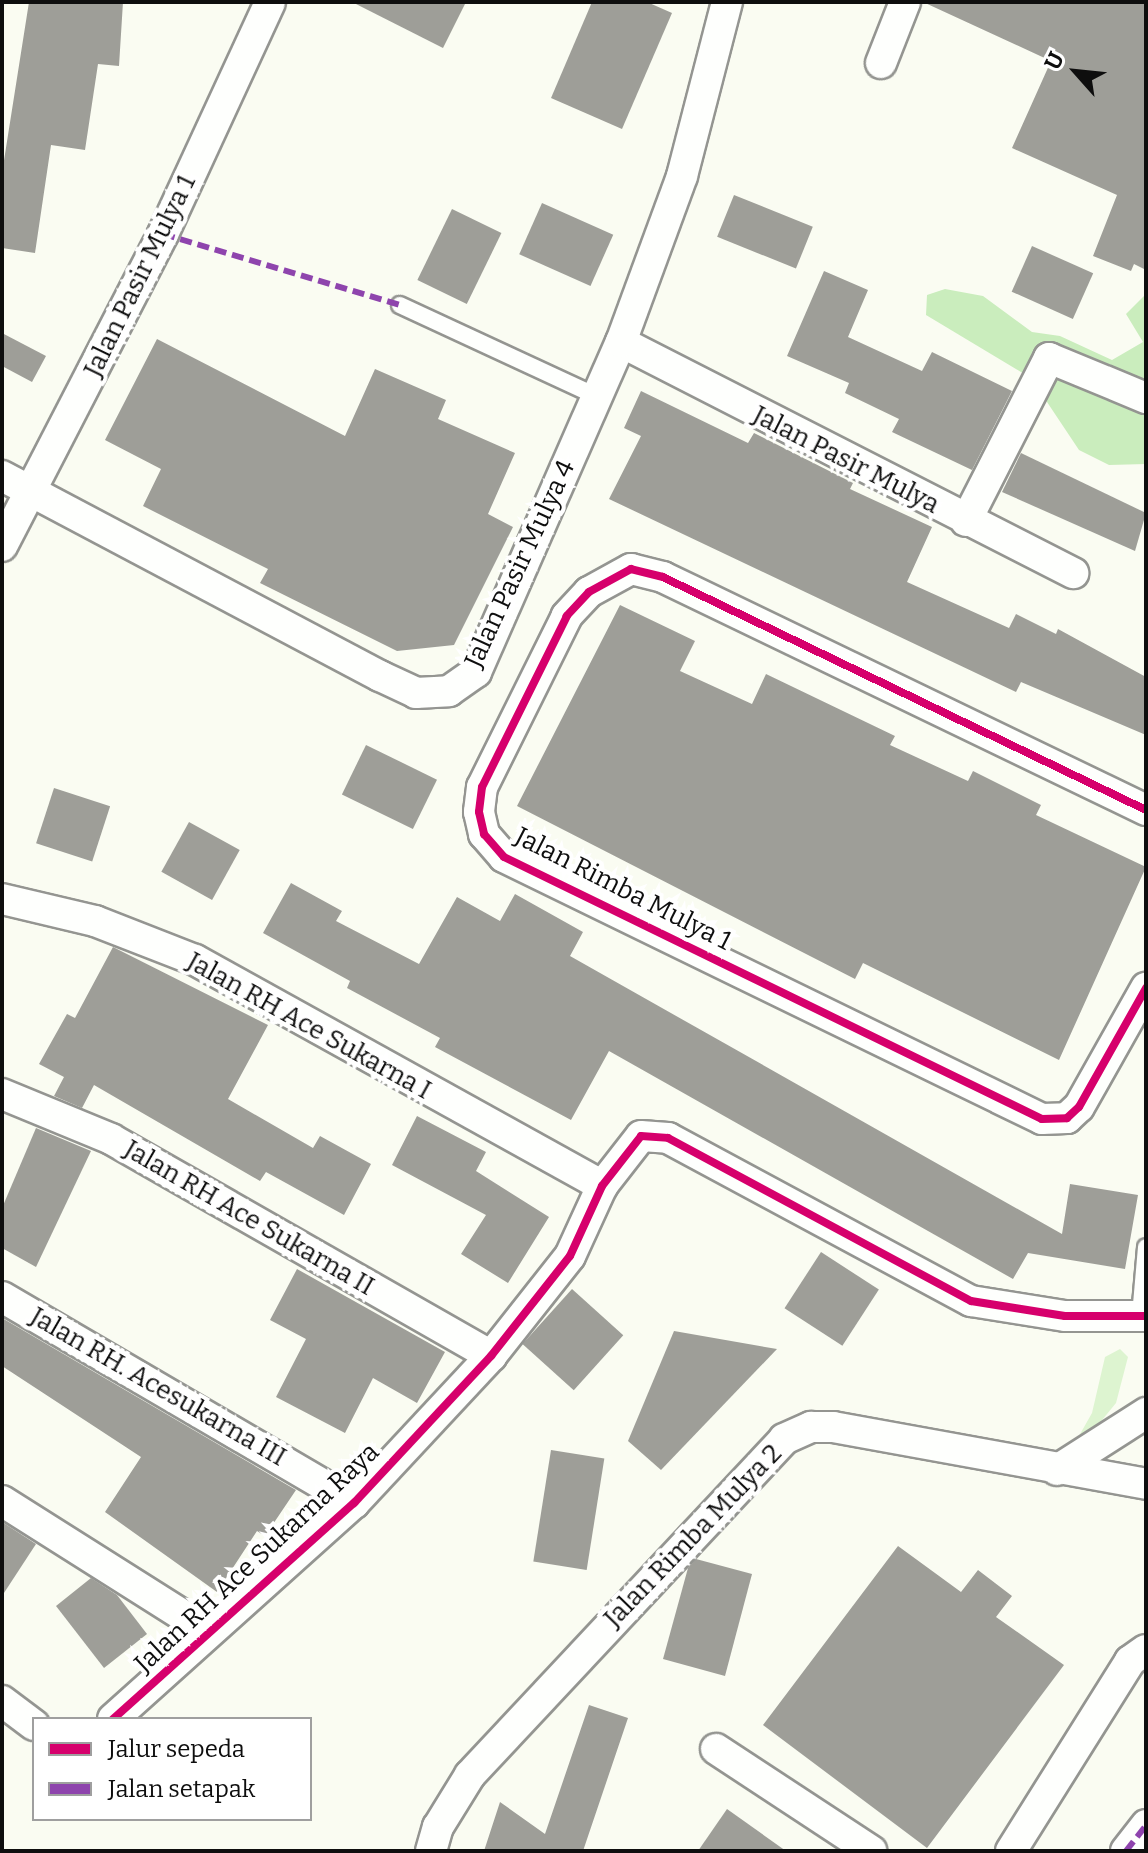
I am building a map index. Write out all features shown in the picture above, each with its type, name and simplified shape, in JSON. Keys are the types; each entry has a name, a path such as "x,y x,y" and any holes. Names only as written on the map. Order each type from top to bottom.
{"street":[{"name":"Jalan Pasir Mulya 1","path":"2,546 163,234 270,2"},
{"name":"Jalan Pasir Mulya 4","path":"2,476 380,676 416,693 449,691 476,672 621,342 682,176 727,2"},
{"path":"881,63 905,2"},
{"name":"Jalan Pasir Mulya","path":"621,342 1073,573"},
{"path":"966,521 1049,358 1146,398"},
{"name":"Jalan Rimba Mulya 1","path":"1146,810 663,577 631,569 589,592 567,616 482,787 479,812 484,834 504,857 1042,1119 1067,1118 1079,1107 1146,988"},
{"name":"Jalan RH Ace Sukarna I","path":"2,899 95,921 195,960 602,1186"},
{"name":"Jalan RH Ace Sukarna II","path":"2,1094 111,1139 491,1356"},
{"name":"Jalan RH Ace Sukarna Raya","path":"115,1717 206,1630 354,1503 491,1356 570,1256 602,1186 630,1143 656,1134 971,1301 1065,1316 1143,1316"},
{"name":"Jalan RH. Acesukarna III","path":"2,1297 354,1503"},
{"path":"1057,1470 1146,1413"},
{"name":"Jalan Rimba Mulya 2","path":"431,1851 438,1827 470,1775 784,1439 811,1427 833,1427 1146,1484"},
{"path":"2,1501 206,1630"},
{"path":"1011,1851 1130,1661 1146,1650"},
{"path":"2,1701 32,1724"},
{"path":"716,1749 871,1851"},
{"path":"1126,1851 1146,1825"}],"lane":[{"path":"400,305 596,396"},
{"path":"1143,1316 1146,1247"}],"green space":[{"path":"945,289 983,296 1032,332 1060,336 1112,360 1143,342 1126,314 1146,294 1146,464 1109,465 1079,450 1031,378 926,315 927,295"},
{"path":"1120,1349 1128,1357 1116,1403 1080,1447 1075,1443 1092,1413 1105,1357"}],"building":[{"path":"29,2 123,2 119,66 98,64 85,150 51,145 35,253 2,248 2,173"},
{"path":"352,2 466,2 443,48"},
{"path":"592,2 647,2 672,13 622,129 551,98"},
{"path":"923,2 1146,2 1146,270 1134,264 1131,271 1093,256 1117,195 1012,148 1051,61"},
{"path":"734,195 813,227 796,269 717,237"},
{"path":"542,203 613,235 590,286 519,254"},
{"path":"452,209 501,233 467,304 417,280"},
{"path":"1032,246 1093,273 1073,319 1012,292"},
{"path":"824,271 868,290 848,337 922,371 932,352 1012,391 972,470 892,432 899,419 845,393 849,383 787,356"},
{"path":"2,333 46,356 32,382 2,366"},
{"path":"157,339 345,436 375,369 446,400 438,419 515,453 488,514 513,527 454,645 397,651 260,583 268,569 143,506 161,469 105,440"},
{"path":"641,391 748,443 754,433 853,483 850,489 932,527 907,582 1009,628 1016,614 1056,634 1058,629 1146,677 1146,735 1021,682 1016,692 609,499 641,436 624,428"},
{"path":"1021,453 1146,513 1135,551 1002,492"},
{"path":"620,605 695,641 680,671 752,704 766,674 895,736 890,745 968,781 973,771 1041,805 1036,815 1146,867 1059,1060 863,963 855,979 517,806"},
{"path":"366,745 437,780 413,829 342,794"},
{"path":"54,788 110,806 92,861 36,843"},
{"path":"189,822 240,850 212,900 161,872"},
{"path":"291,883 342,911 336,921 419,964 457,897 500,921 515,894 583,932 570,956 1062,1234 1070,1184 1138,1195 1125,1269 1028,1253 1013,1279 609,1051 571,1120 435,1047 440,1038 347,988 350,981 263,933"},
{"path":"113,947 268,1025 228,1099 313,1148 320,1136 371,1164 344,1215 266,1172 260,1181 94,1085 82,1108 54,1096 64,1077 39,1064 67,1014 75,1018"},
{"path":"417,1116 486,1152 476,1171 549,1217 508,1283 461,1254 486,1215 392,1165"},
{"path":"36,1128 91,1151 36,1267 2,1248 2,1208"},
{"path":"821,1252 879,1290 842,1346 785,1308"},
{"path":"297,1269 445,1352 417,1403 373,1378 345,1433 276,1397 306,1339 270,1320"},
{"path":"572,1289 623,1335 574,1390 522,1344"},
{"path":"2,1318 296,1490 265,1536 257,1531 217,1592 105,1512 141,1457 2,1366"},
{"path":"674,1331 777,1349 661,1470 628,1441"},
{"path":"551,1450 604,1458 587,1570 533,1562"},
{"path":"2,1522 36,1544 2,1596"},
{"path":"898,1546 961,1592 978,1570 1012,1596 996,1617 1064,1665 927,1848 763,1725"},
{"path":"696,1559 752,1574 725,1676 663,1659 688,1568"},
{"path":"91,1578 117,1595 147,1634 104,1668 56,1606"},
{"path":"589,1705 628,1718 583,1851 484,1851 500,1802 545,1834"},
{"path":"727,1809 786,1851 698,1851"}],"marked path":[{"path":"163,234 400,305"},
{"path":"1126,1851 1146,1825"}],"cycle path":[{"path":"1146,810 663,577 631,569 589,592 567,616 482,787 479,812 484,834 504,857 1042,1119 1067,1118 1079,1107 1146,988"},
{"path":"115,1717 354,1503 491,1356 570,1256 602,1186 641,1136 668,1138 971,1301 1065,1316 1146,1316"}]}
